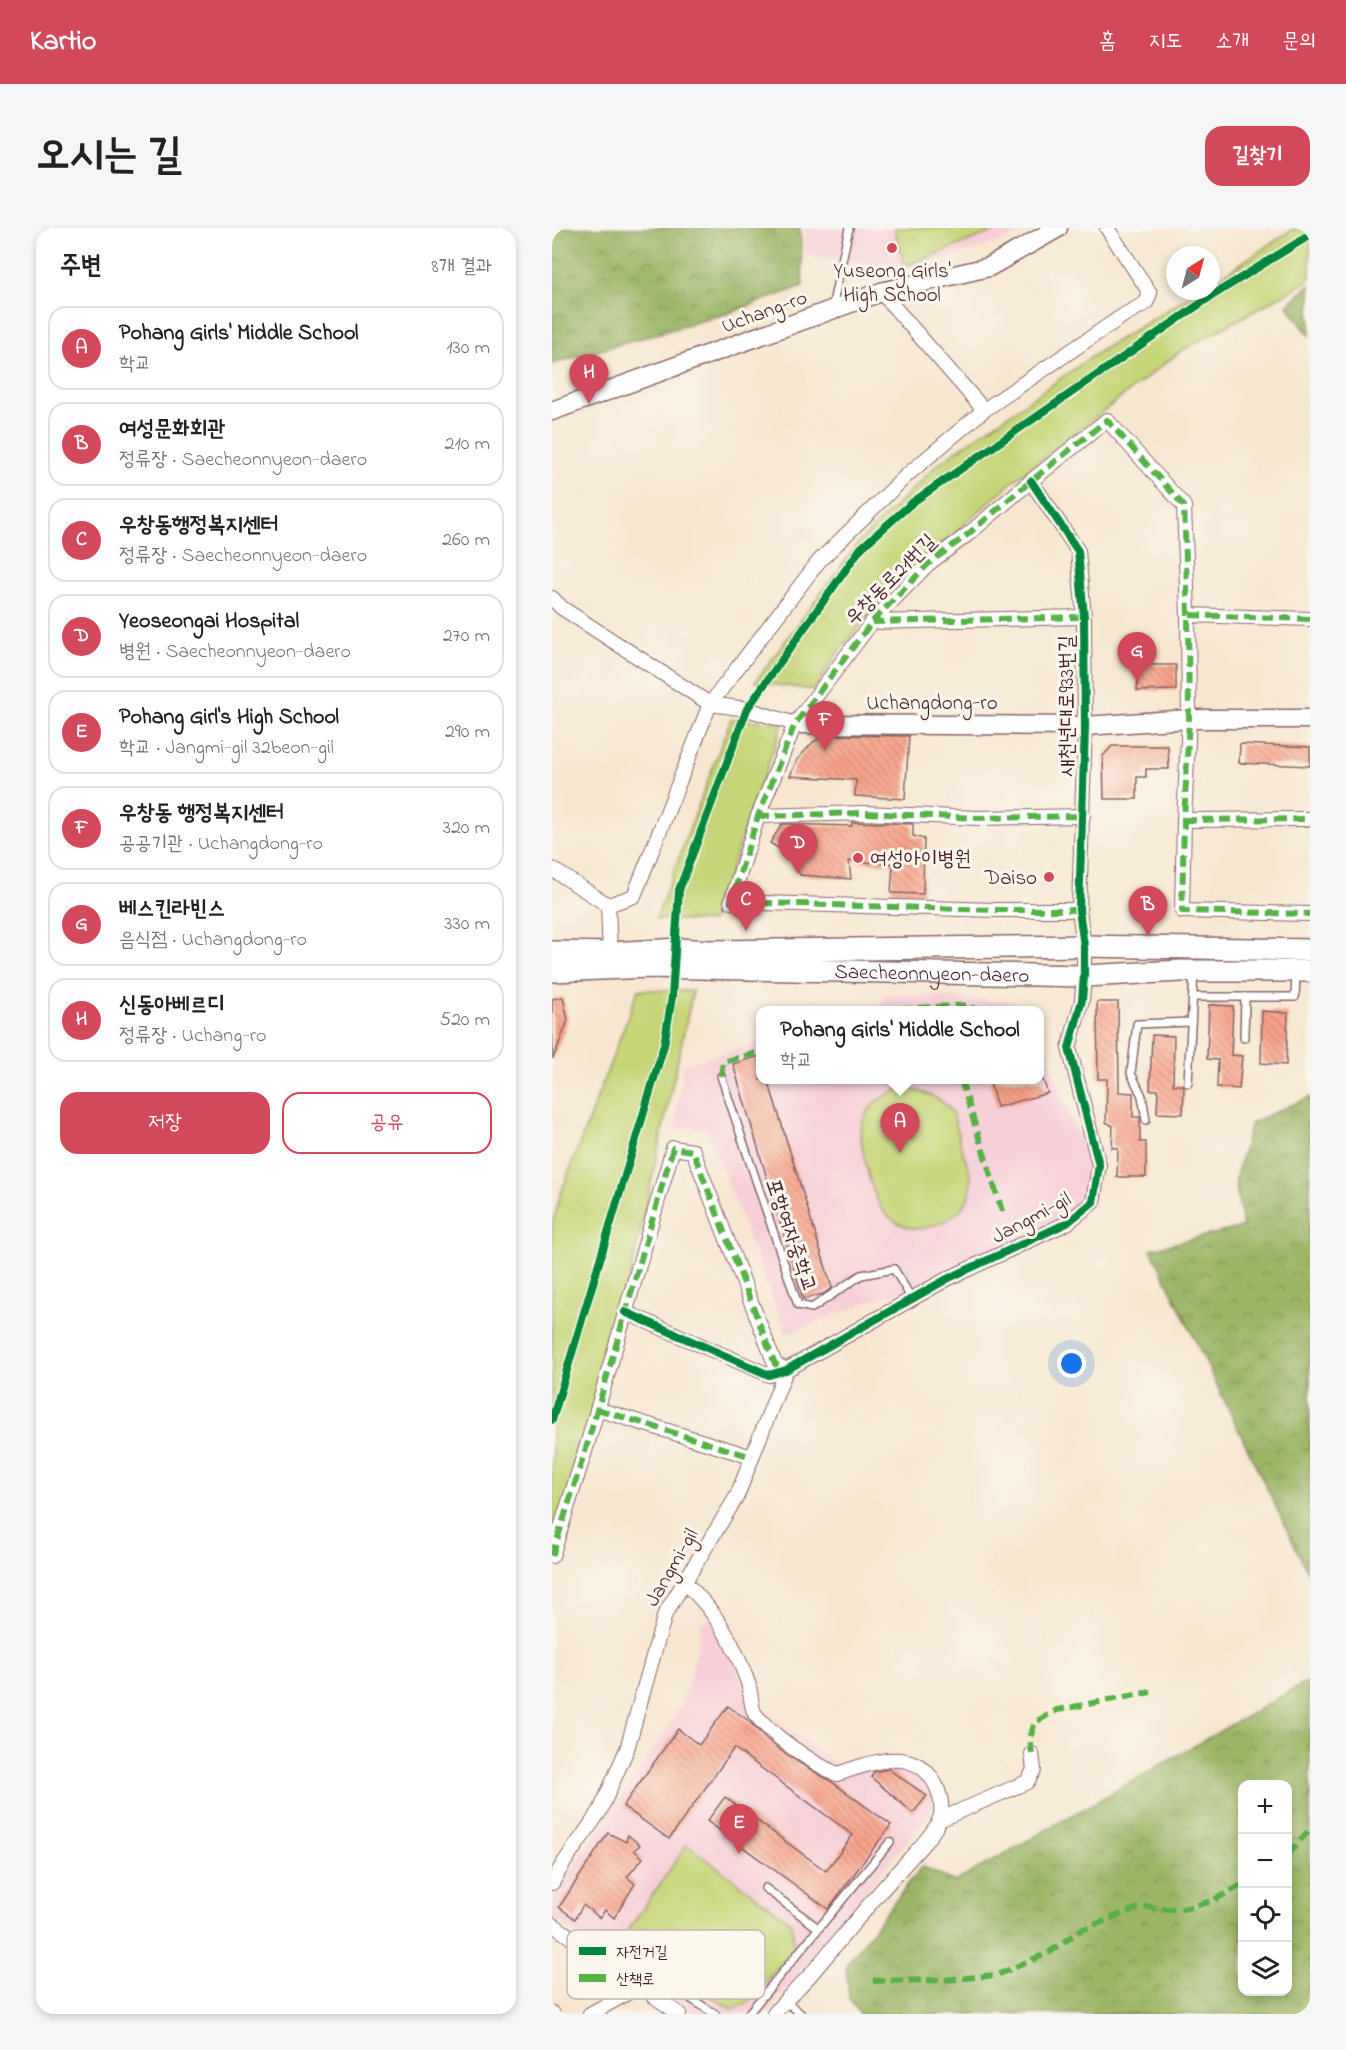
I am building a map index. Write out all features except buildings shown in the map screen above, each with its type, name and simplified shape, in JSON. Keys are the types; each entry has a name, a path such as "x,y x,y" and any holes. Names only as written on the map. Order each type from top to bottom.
{"main road":[{"name":"Uchang-ro","path":"552,411 881,292 989,267 1058,228"},
{"name":"Uchangdong-ro","path":"795,724 1085,726 1189,719 1310,720"},
{"name":"Saecheonnyeon-daero","path":"552,952 1084,946 1310,950"},
{"name":"Saecheonnyeon-daero","path":"552,971 649,967 1084,976 1194,971 1303,971"}],"street":[{"path":"608,905 634,896 710,704 819,561 907,475 984,411 1124,315 1146,303 1150,293 1107,228"},
{"path":"881,292 984,411"},
{"name":"우창동로21번길","path":"1080,910 995,910 731,902 758,816 795,724 872,622 928,564 967,535 1107,420 1184,506 1188,615"},
{"name":"새천년대로933번길","path":"1031,481 1078,551 1084,617 1085,726 1080,910 1084,946"},
{"name":"Uchangdong-ro","path":"552,598 562,608 710,704 747,709 795,724"},
{"path":"1310,619 1188,615 1189,719 1182,910 1310,914"},
{"path":"872,622 1084,617"},
{"path":"758,816 864,813 978,818 1083,816"},
{"path":"1184,820 1310,819"},
{"path":"552,869 608,905"},
{"path":"608,905 610,953"},
{"name":"Jangmi-gil","path":"552,1883 600,1811 627,1749 665,1614 737,1496 786,1370 947,1279 1067,1223 1094,1202 1098,1165 1069,1048 1082,1000 1084,946"},
{"path":"552,1556 674,1148 693,1151 774,1364 786,1370"},
{"path":"626,1312 769,1375 786,1370"},
{"path":"597,1409 752,1457"},
{"path":"684,1582 714,1612 742,1668 752,1695 753,1712 766,1726 806,1758 837,1774 892,1759 910,1762 924,1768 933,1778 941,1800 939,1820 925,1841 774,2014"},
{"path":"939,1820 1027,1782 1034,1770 1032,1754"},
{"path":"552,1924 567,1935"},
{"path":"590,2014 617,1999"},
{"path":"658,1999 679,2014"}],"lane":[{"path":"832,310 849,228"},
{"path":"1188,1083 1195,949"},
{"path":"1193,997 1295,997 1303,971"},
{"path":"1244,1038 1245,997"},
{"path":"1146,1120 1142,1096 1131,1073 1137,1024 1191,1022"},
{"name":"포항여자중학교","path":"721,1076 798,1305 812,1308 861,1275 894,1269 912,1299"},
{"path":"765,1993 890,1842"},
{"path":"765,1888 818,1928"},
{"path":"691,1999 715,2014"},
{"path":"748,2014 760,1999"},
{"path":"784,2000 801,2014"}],"shaded area":[{"name":"Yuseong Girls' High School","path":"806,228 1025,228 1006,240 913,268 805,256"},
{"path":"884,994 1019,1002 1022,1006 873,1006 880,1004"},
{"path":"756,1043 756,1084 1044,1084 1044,1050 1094,1177 1093,1202 947,1279 873,1300 786,1334 707,1129 675,1128 683,1065"},
{"path":"713,1618 753,1704 848,1772 897,1763 936,1786 933,1809 765,2014 693,2014 671,1999 765,1999 765,1930 571,1930 552,1917 552,1899 681,1708 696,1654 700,1624"}],"green space":[{"path":"552,228 800,228 803,286 729,313 552,364"},
{"path":"894,228 1002,228 905,266"},
{"path":"1295,228 1310,228 1310,278 1181,351 1012,482 896,584 841,648 814,690 755,682 860,541 938,464 1100,351 1183,300 1220,300 1220,277"},
{"path":"1310,285 1310,336 1287,305"},
{"path":"731,719 783,723 712,922 656,919"},
{"path":"638,990 693,991 609,1373 552,1556 552,1225 561,1193"},
{"path":"903,1087 923,1092 942,1101 951,1111 971,1177 968,1199 957,1213 941,1223 924,1228 911,1228 898,1223 882,1210 872,1187 861,1138 863,1121 870,1109 879,1100"},
{"path":"1310,1097 1310,1577 1151,1249 1243,1227 1235,1180 1251,1123"},
{"path":"1310,1680 1310,2014 860,2014 849,1998 846,1965 922,1866 955,1882"},
{"path":"687,1845 792,1923 794,1949 765,1982 765,1930 628,1930"},
{"path":"715,1999 750,1999 746,2004 731,2009"}],"marked path":[{"path":"1079,910 995,910 731,902 758,816 795,724 872,622 928,564 967,535 1107,420 1184,506 1188,615"},
{"path":"1310,619 1188,615 1189,719 1182,911 1310,914"},
{"path":"872,622 1084,617"},
{"path":"758,816 864,813 978,818 1083,816"},
{"path":"1184,820 1310,819"},
{"path":"953,1006 971,1006"},
{"path":"721,1076 723,1062 756,1053"},
{"path":"962,1084 1003,1214"},
{"path":"552,1556 587,1445 673,1148 693,1151 775,1364 786,1370"},
{"path":"597,1409 752,1457"},
{"path":"1032,1754 1030,1738 1035,1722 1057,1710 1151,1692"},
{"path":"1292,1849 1310,1829"},
{"path":"873,1981 945,1980 997,1975 1050,1952 1081,1930 1143,1906 1183,1909 1212,1901 1238,1887"}],"cycle path":[{"path":"552,1420 664,1045 672,997 679,890 747,709 861,548 913,502 1210,297 1310,235"},
{"path":"625,1312 769,1375 786,1370 947,1279 1067,1223 1093,1202 1099,1165 1069,1048 1082,1000 1084,976 1084,946 1079,910 1085,726 1084,617 1078,551 1031,481"}],"place":[{"name":"Yuseong Girls' High School","path":"892,248"},
{"name":"신동아베르디","path":"589,404"},
{"name":"베스킨라빈스","path":"1137,682"},
{"name":"우창동 행정복지센터","path":"825,751"},
{"name":"여성아이병원","path":"858,858"},
{"name":"Yeoseongai Hospital","path":"798,874"},
{"name":"Daiso","path":"1049,877"},
{"name":"우창동행정복지센터","path":"746,931"},
{"name":"여성문화회관","path":"1148,936"},
{"name":"Pohang Girls' Middle School","path":"900,1153"},
{"name":"Pohang Girl's High School","path":"739,1854"}]}
